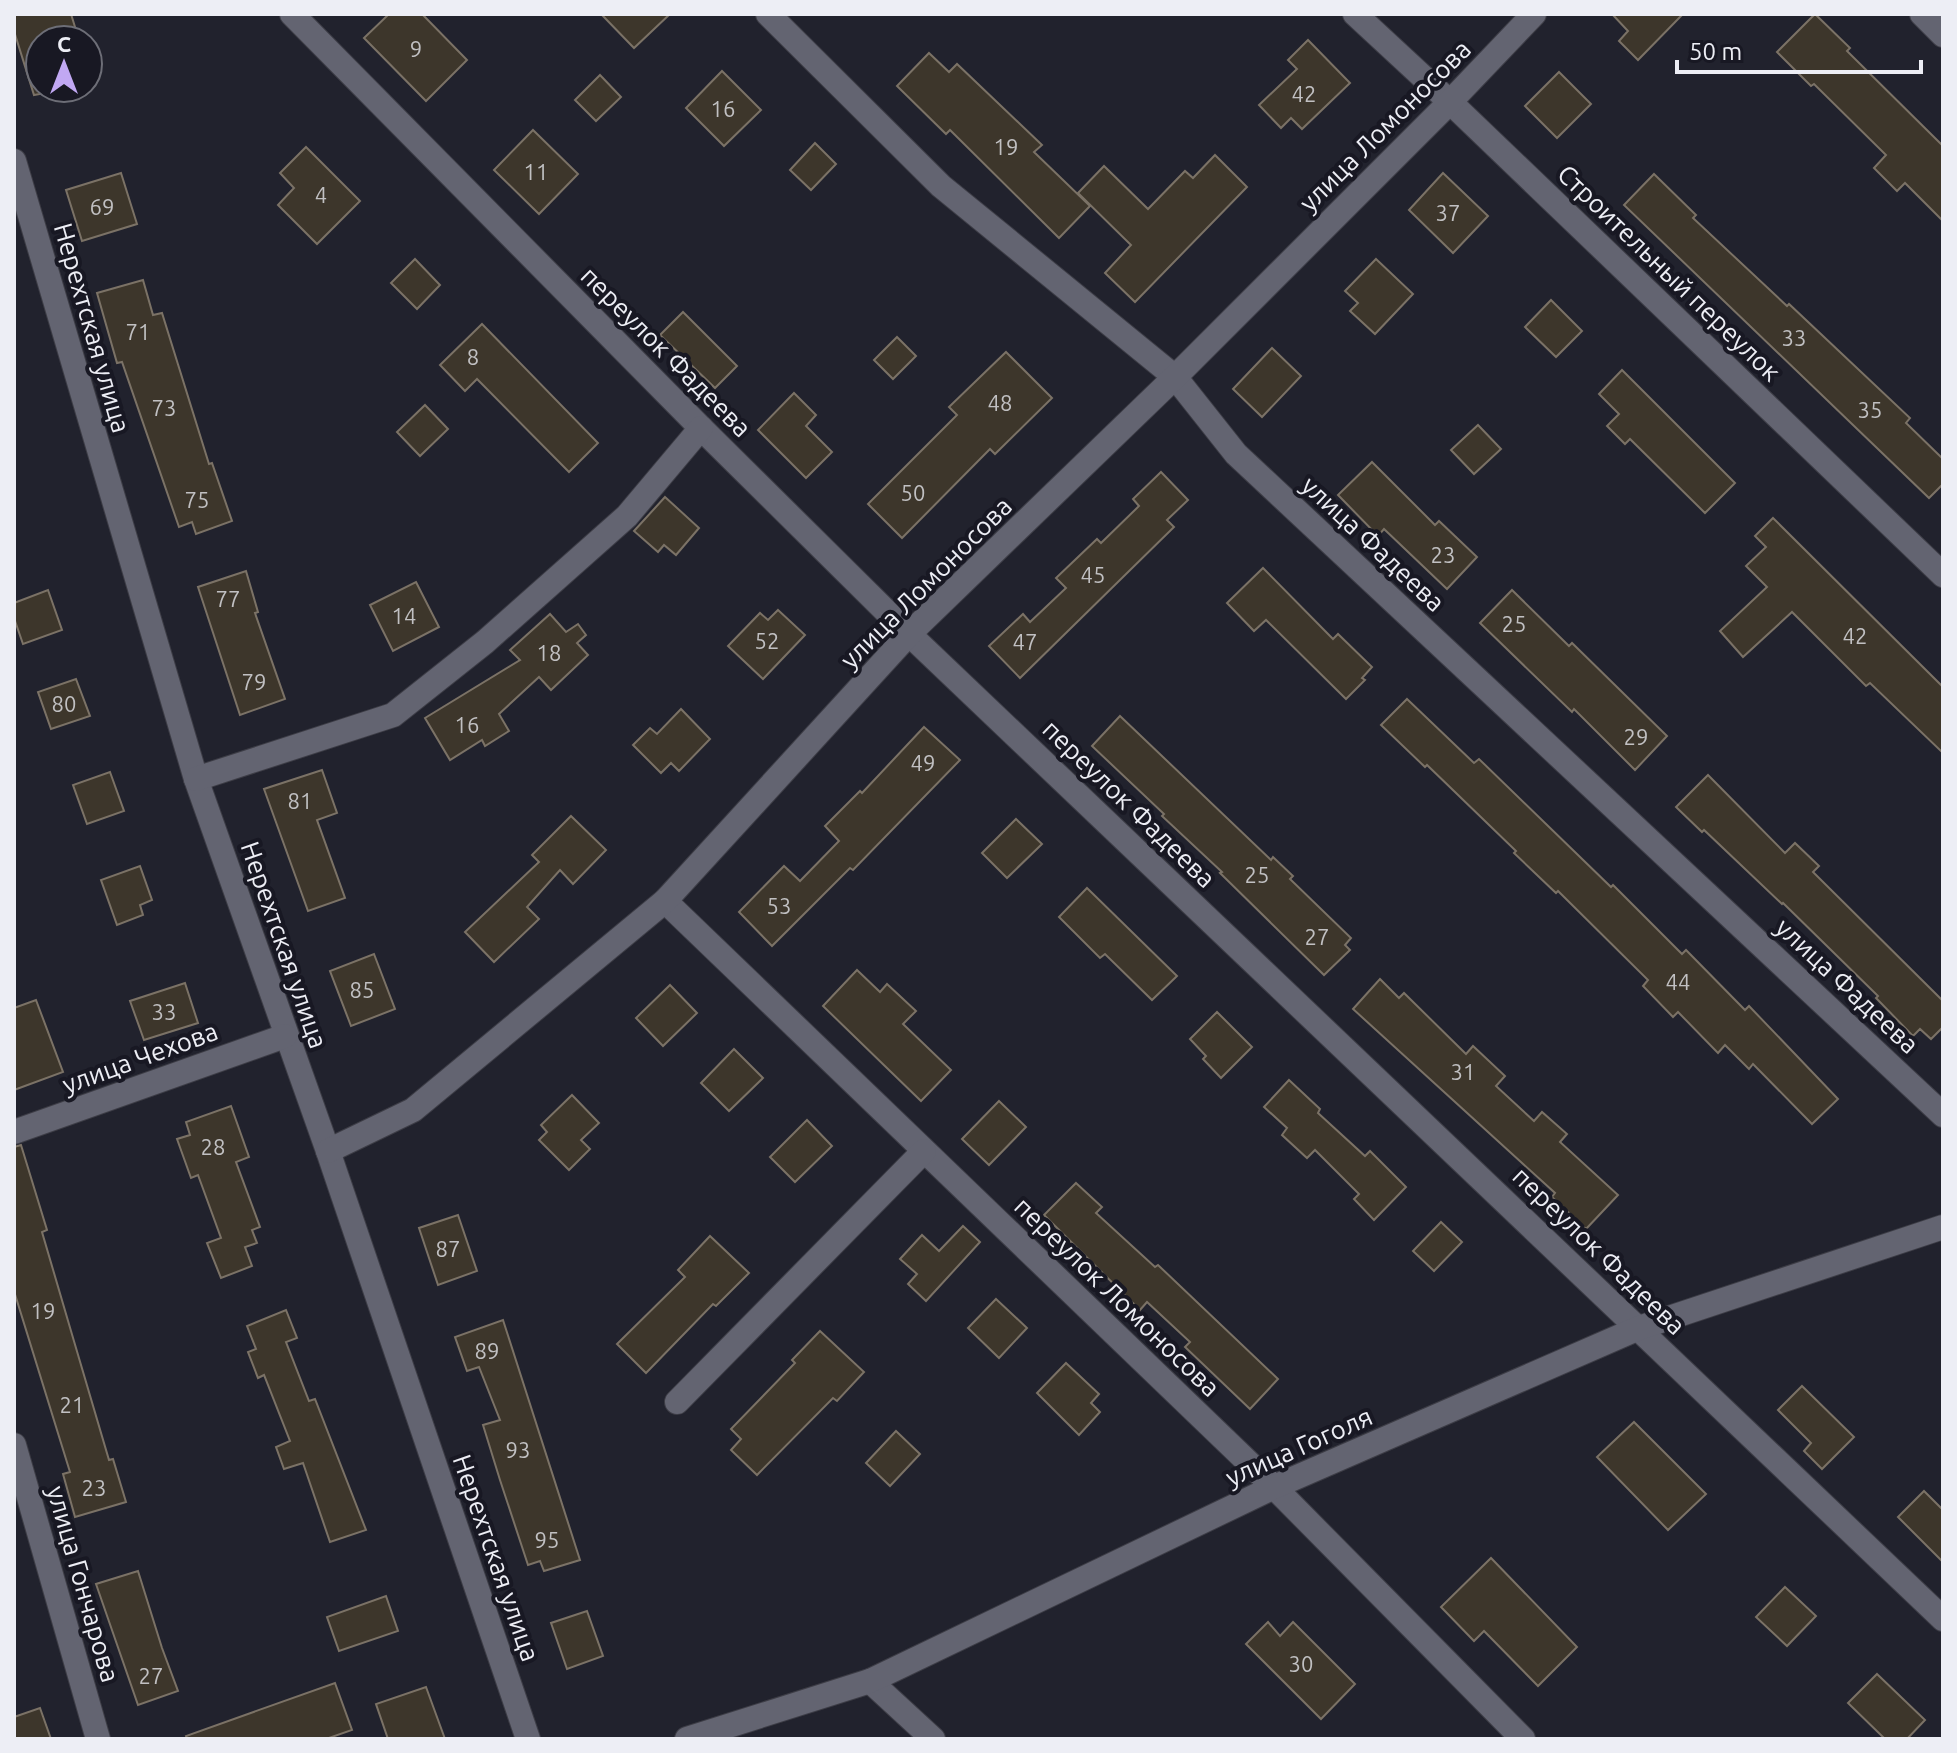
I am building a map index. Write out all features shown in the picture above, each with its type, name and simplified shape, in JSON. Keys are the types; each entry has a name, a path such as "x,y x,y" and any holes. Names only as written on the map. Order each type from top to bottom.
{"street":[{"name":"переулок Фадеева","path":"292,14 909,634 1943,1619"},
{"name":"улица Фадеева","path":"768,14 941,186 1175,377 1236,454 1943,1115"},
{"name":"Строительный переулок","path":"1355,14 1943,575"},
{"name":"улица Ломоносова","path":"328,1151 413,1110 665,901 909,634 1175,377 1534,14"},
{"path":"1922,14 1943,35"},
{"name":"Нерехтская улица","path":"14,161 196,779 328,1151 528,1739"},
{"path":"196,779 393,715 485,642 627,516 701,428"},
{"name":"переулок Ломоносова","path":"665,901 1274,1487 1523,1739"},
{"name":"улица Чехова","path":"14,1132 285,1036"},
{"path":"677,1402 924,1151"},
{"name":"улица Гоголя","path":"687,1739 870,1681 1274,1487 1639,1328 1943,1227"},
{"name":"улица Гончарова","path":"14,1445 98,1739"},
{"path":"870,1681 933,1739"}],"building":[{"path":"14,14 71,14 74,24 24,24 24,63 14,31"},
{"path":"389,14 422,14 467,60 426,101 364,38"},
{"path":"601,14 670,14 634,48"},
{"path":"1612,14 1683,14 1638,60 1619,41 1628,31"},
{"path":"1815,14 1850,48 1847,51 1943,146 1943,221 1905,183 1897,191 1874,168 1886,155 1777,52"},
{"path":"1308,40 1350,83 1302,129 1291,118 1281,128 1259,105 1297,69 1288,60"},
{"path":"929,53 949,72 957,64 1042,145 1034,152 1090,206 1059,238 950,130 946,134 897,86"},
{"path":"722,71 761,110 724,146 686,108"},
{"path":"1559,72 1591,104 1557,138 1525,106"},
{"path":"600,75 621,97 596,121 575,100"},
{"path":"533,130 578,174 539,214 494,170"},
{"path":"815,143 836,164 811,190 790,170"},
{"path":"306,147 360,201 317,244 278,205 294,188 280,173"},
{"path":"1215,155 1247,187 1135,302 1105,273 1131,245 1078,193 1104,166 1148,209 1185,171 1193,178"},
{"path":"121,173 137,224 82,241 66,190"},
{"path":"1443,173 1488,216 1453,253 1409,210"},
{"path":"1654,174 1696,215 1693,218 1910,418 1906,423 1943,459 1943,484 1929,498 1624,205"},
{"path":"415,259 440,285 417,309 391,283"},
{"path":"1376,259 1413,294 1375,334 1350,311 1358,303 1345,291"},
{"path":"143,280 153,315 162,313 209,464 212,463 232,521 196,534 192,522 179,527 122,362 117,363 97,293"},
{"path":"1551,300 1582,331 1556,357 1525,327"},
{"path":"683,312 737,366 715,388 660,335"},
{"path":"482,324 598,443 569,472 477,379 465,391 440,365"},
{"path":"897,337 916,356 893,379 874,360"},
{"path":"1272,348 1301,376 1262,417 1233,389"},
{"path":"1006,352 1052,398 995,454 990,449 902,538 868,504 957,415 949,407"},
{"path":"1622,370 1735,483 1705,513 1630,439 1625,444 1607,426 1619,414 1599,394"},
{"path":"794,393 816,415 806,426 832,452 806,478 758,430"},
{"path":"425,405 448,429 420,456 397,432"},
{"path":"1478,425 1501,449 1474,474 1451,450"},
{"path":"1372,462 1435,525 1439,521 1477,557 1447,589 1384,529 1378,536 1338,495"},
{"path":"1161,472 1188,500 1167,520 1174,527 1020,678 989,646 1023,614 1030,622 1066,588 1056,578 1097,539 1101,543 1139,506 1133,499"},
{"path":"665,497 699,528 676,555 664,545 658,552 634,531"},
{"path":"1773,518 1943,687 1943,753 1870,683 1866,686 1792,612 1743,657 1720,631 1767,587 1746,566 1766,547 1755,536"},
{"path":"1263,568 1333,639 1338,634 1372,667 1362,678 1365,680 1346,699 1266,620 1254,631 1227,603"},
{"path":"246,571 258,612 255,613 285,699 240,715 198,587"},
{"path":"416,582 439,627 393,651 370,605"},
{"path":"48,590 62,630 23,644 14,618 14,603"},
{"path":"1512,590 1569,646 1572,643 1667,736 1635,770 1480,623"},
{"path":"778,610 805,635 763,679 728,646 760,613 768,620"},
{"path":"550,614 566,632 578,624 586,635 577,643 588,655 551,690 539,677 499,714 509,731 485,746 482,740 450,760 425,718 520,660 510,650"},
{"path":"76,679 90,716 51,729 38,692"},
{"path":"1407,699 1474,763 1479,759 1682,954 1686,950 1745,1010 1749,1006 1838,1099 1812,1124 1753,1064 1749,1069 1725,1045 1718,1053 1678,1012 1673,1017 1643,986 1648,980 1558,891 1556,893 1514,853 1516,851 1427,765 1425,767 1381,725"},
{"path":"681,709 710,739 679,771 671,763 661,773 633,745 650,728 657,734"},
{"path":"1120,716 1271,860 1273,857 1293,876 1290,879 1351,938 1345,945 1350,950 1324,975 1092,746"},
{"path":"924,727 960,760 853,870 850,868 772,946 739,912 784,866 800,881 839,841 825,826 860,791 862,793"},
{"path":"322,770 337,813 317,820 345,898 308,911 264,789"},
{"path":"110,772 124,811 87,824 73,785"},
{"path":"1708,775 1785,853 1795,843 1819,866 1813,872 1943,1001 1943,1027 1931,1039 1920,1029 1913,1036 1876,998 1878,996 1783,903 1676,807"},
{"path":"571,816 606,850 573,884 560,870 527,907 539,919 494,962 465,932 539,862 532,855"},
{"path":"1016,819 1042,844 1007,878 982,853"},
{"path":"140,866 152,900 140,905 143,915 117,925 101,880"},
{"path":"1087,888 1177,976 1152,1000 1105,954 1100,958 1059,917"},
{"path":"374,954 395,1009 351,1026 330,971"},
{"path":"857,970 880,992 887,984 916,1011 903,1024 951,1070 921,1101 823,1006"},
{"path":"1380,979 1399,998 1404,993 1466,1054 1473,1046 1505,1076 1496,1086 1534,1121 1542,1112 1567,1134 1560,1142 1618,1195 1586,1229 1552,1197 1555,1193 1353,1009"},
{"path":"185,983 198,1023 144,1040 130,1001"},
{"path":"670,985 697,1013 663,1046 636,1018"},
{"path":"36,1000 63,1072 14,1090 14,1008"},
{"path":"1217,1012 1252,1047 1221,1078 1190,1039"},
{"path":"734,1049 763,1078 729,1111 701,1083"},
{"path":"1289,1080 1320,1109 1318,1113 1365,1156 1370,1151 1406,1187 1374,1220 1354,1199 1359,1194 1315,1150 1307,1158 1282,1135 1287,1128 1264,1107"},
{"path":"572,1095 599,1123 581,1140 590,1149 569,1170 539,1140 547,1132 541,1125"},
{"path":"999,1101 1026,1127 989,1165 962,1139"},
{"path":"231,1106 249,1157 236,1162 260,1227 252,1230 257,1243 245,1247 252,1266 221,1278 207,1243 221,1238 198,1175 191,1178 177,1139 190,1135 186,1122"},
{"path":"807,1120 832,1146 795,1182 770,1157"},
{"path":"21,1145 47,1230 42,1232 71,1331 109,1460 113,1459 126,1502 75,1517 63,1474 70,1472 14,1291 14,1147"},
{"path":"1076,1183 1102,1207 1096,1213 1155,1267 1158,1265 1278,1379 1250,1409 1185,1347 1190,1342 1147,1302 1140,1310 1044,1215"},
{"path":"458,1215 477,1271 438,1285 419,1228"},
{"path":"1441,1222 1462,1242 1434,1271 1413,1251"},
{"path":"963,1226 980,1242 926,1301 908,1284 917,1274 900,1259 922,1235 939,1251"},
{"path":"710,1236 749,1273 716,1306 713,1304 646,1373 617,1344 685,1277 678,1270"},
{"path":"996,1299 1027,1328 999,1358 968,1328"},
{"path":"286,1310 297,1338 286,1342 309,1401 315,1399 366,1530 330,1542 303,1463 284,1469 276,1447 290,1441 264,1375 258,1378 248,1352 256,1349 247,1326"},
{"path":"503,1320 580,1560 544,1571 540,1561 528,1565 483,1425 500,1420 479,1367 467,1371 455,1337"},
{"path":"820,1331 864,1372 837,1401 833,1398 757,1475 731,1450 741,1439 731,1429 795,1363 792,1360"},
{"path":"1066,1363 1099,1394 1091,1403 1100,1412 1079,1435 1037,1393"},
{"path":"1802,1386 1854,1437 1822,1469 1804,1451 1811,1443 1778,1410"},
{"path":"1634,1422 1706,1494 1668,1530 1597,1457"},
{"path":"896,1431 920,1454 890,1486 866,1463"},
{"path":"1924,1491 1943,1510 1943,1562 1898,1517"},
{"path":"1491,1558 1577,1647 1538,1686 1484,1631 1474,1641 1441,1607"},
{"path":"138,1571 178,1691 138,1705 96,1584"},
{"path":"1785,1587 1816,1616 1787,1646 1756,1617"},
{"path":"386,1596 398,1631 339,1651 327,1617"},
{"path":"587,1611 603,1656 567,1669 551,1623"},
{"path":"1268,1622 1280,1636 1293,1622 1355,1684 1321,1719 1246,1644"},
{"path":"1877,1674 1925,1720 1907,1739 1885,1739 1848,1703"},
{"path":"335,1683 352,1730 326,1739 187,1739 186,1736"},
{"path":"426,1687 445,1739 388,1739 376,1704"},
{"path":"40,1708 51,1739 14,1739 14,1717"}]}
